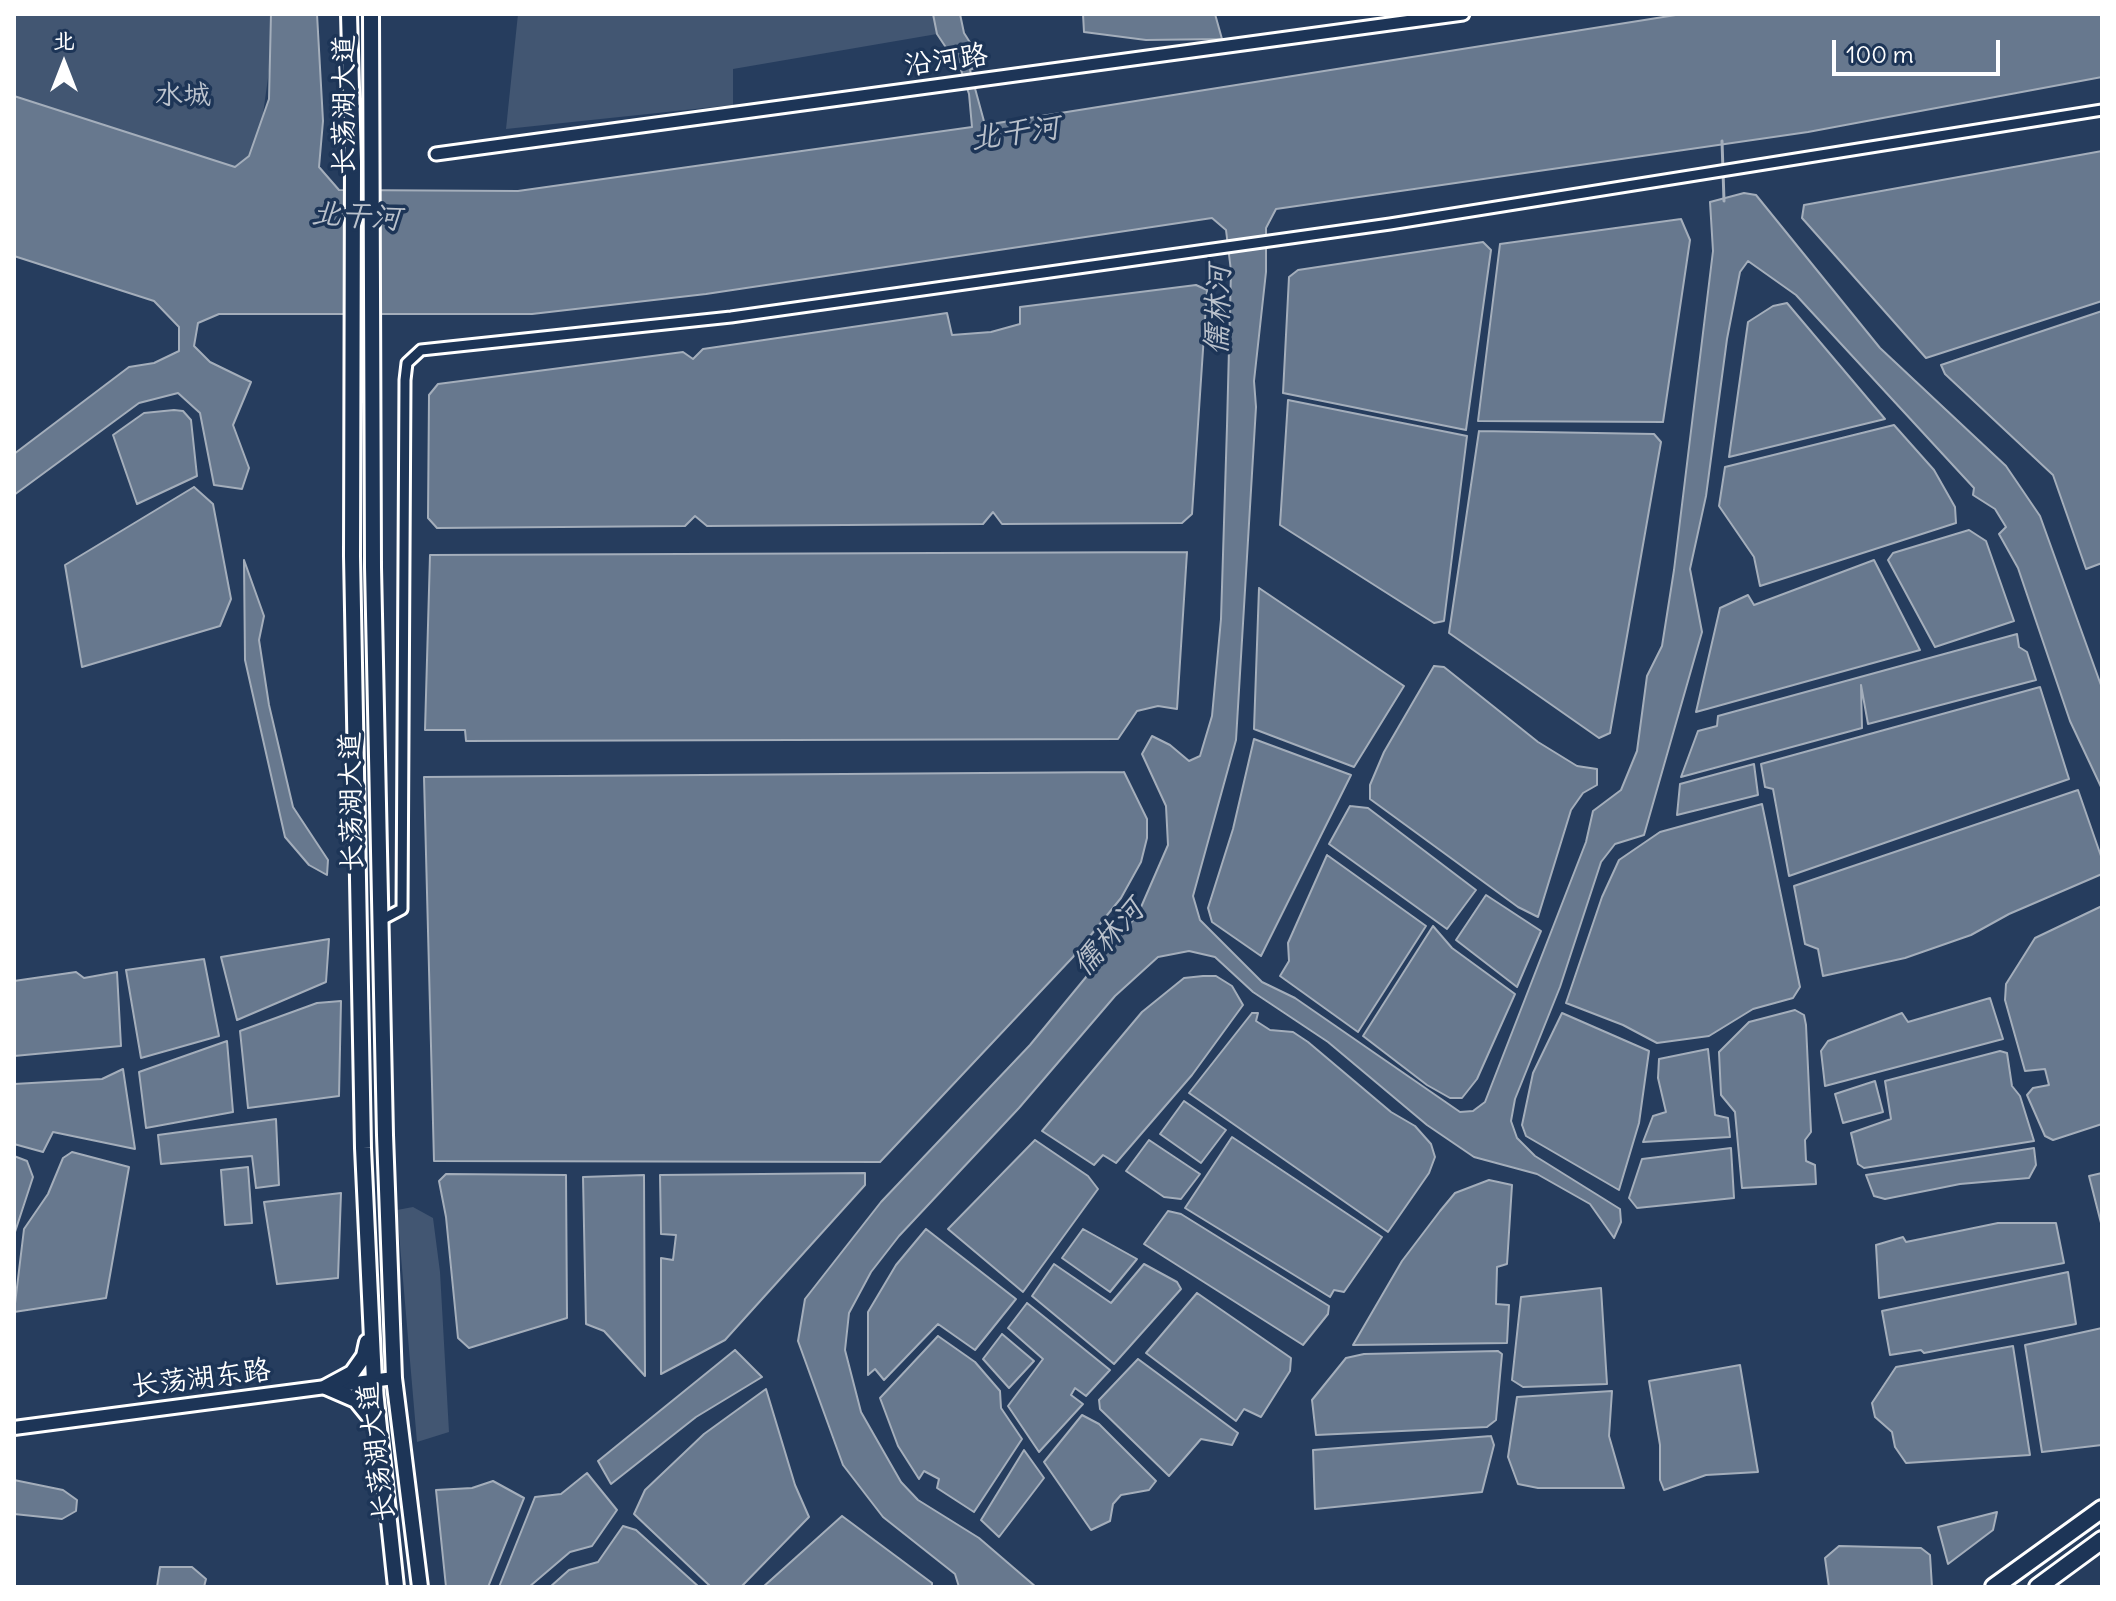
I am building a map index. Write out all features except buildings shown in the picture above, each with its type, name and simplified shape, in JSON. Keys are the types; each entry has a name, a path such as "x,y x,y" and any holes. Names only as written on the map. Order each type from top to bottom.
{"highway":[{"path":"1994,1587 2102,1509"},
{"path":"2038,1587 2102,1540"}],"main road":[{"name":"长荡湖大道","path":"349,14 353,162 352,556 363,1148 374,1381 396,1587"},
{"name":"长荡湖大道","path":"371,14 371,339 381,920 394,1378 420,1587"},
{"path":"326,1387 352,1373 364,1356 372,1310"},
{"name":"长荡湖东路","path":"14,1428 394,1378"},
{"path":"326,1387 356,1400 379,1428"}],"street":[{"name":"沿河路","path":"436,154 1463,14"},
{"path":"381,920 402,909 405,380 407,363 421,350 731,317 1390,224 2102,110"}],"green space":[{"name":"水城","path":"14,14 277,14 252,192 14,184"},
{"path":"518,14 933,14 937,34 733,69 733,105 506,129"},
{"path":"413,1207 433,1218 440,1272 449,1432 417,1442 397,1210"}],"water":[{"name":"北干河","path":"271,14 317,14 323,121 319,167 339,190 518,191 972,127 969,94 961,70 937,34 933,14 960,14 964,33 983,63 970,70 985,125 1682,14 2102,14 2102,77 1808,132 1276,209 1266,228 1266,272 1254,381 1256,407 1236,740 1193,896 1200,920 1262,982 1295,998 1460,1112 1473,1111 1485,1102 1586,842 1593,811 1621,790 1637,751 1647,676 1662,646 1674,570 1713,251 1710,202 1744,193 1756,195 1880,348 2006,466 2040,516 2102,688 2102,789 2070,721 2018,568 1999,534 2006,527 1995,509 1973,495 1974,488 1796,295 1748,261 1740,272 1727,339 1706,496 1690,569 1702,632 1644,835 1615,844 1601,862 1560,987 1515,1099 1511,1121 1517,1138 1535,1156 1620,1209 1621,1222 1614,1238 1590,1204 1537,1174 1474,1157 1427,1125 1328,1042 1253,992 1215,957 1189,951 1158,957 1115,996 1019,1108 899,1236 871,1272 849,1313 845,1350 861,1412 901,1482 918,1500 979,1538 1036,1587 959,1587 955,1574 883,1517 843,1465 798,1341 805,1299 881,1202 1030,1045 1138,914 1168,845 1166,806 1142,754 1152,736 1170,745 1189,761 1200,756 1212,716 1221,619 1227,426 1231,271 1226,230 1212,218 706,294 532,314 219,314 198,323 194,346 210,362 251,382 233,425 249,468 242,489 214,485 200,413 178,393 139,403 14,495 14,454 129,367 154,363 179,351 179,327 154,301 14,256 14,96 235,167 249,156 269,99"},
{"path":"1083,14 1215,14 1222,39 1146,40 1084,32"},
{"path":"2102,151 2102,301 1926,358 1802,218 1804,205"},
{"path":"1681,219 1690,240 1663,422 1478,421 1500,244"},
{"path":"1483,242 1491,250 1466,430 1283,393 1289,277 1298,270"},
{"path":"1196,285 1207,290 1192,514 1182,523 1002,524 993,512 983,524 707,526 695,516 685,526 437,528 428,518 429,395 438,384 683,352 693,359 703,349 947,313 952,335 991,332 1020,324 1020,307"},
{"path":"1787,303 1885,419 1729,457 1748,322 1773,306"},
{"path":"2102,311 2102,563 2086,569 2053,475 1945,374 1941,365"},
{"path":"1288,400 1467,436 1444,621 1434,623 1280,525"},
{"path":"183,411 191,420 197,476 137,504 113,435 144,413"},
{"path":"1894,425 1934,470 1955,507 1956,523 1760,586 1754,557 1719,506 1725,467"},
{"path":"1479,431 1654,434 1661,442 1610,733 1599,738 1449,633"},
{"path":"194,487 213,504 231,599 220,626 82,667 65,565"},
{"path":"1969,530 1986,541 2014,621 1935,647 1888,560 1893,553"},
{"path":"1187,552 1177,709 1158,706 1137,711 1118,739 466,741 465,730 425,730 430,555"},
{"path":"244,560 264,616 259,640 269,705 293,807 328,860 327,875 309,865 285,837 245,660"},
{"path":"1874,560 1920,650 1696,712 1720,608 1748,595 1754,605"},
{"path":"1259,588 1404,686 1354,767 1254,729"},
{"path":"2017,634 2019,647 2027,652 2036,680 1868,724 1861,685 1862,728 1681,777 1698,731 1717,726 1718,716"},
{"path":"1434,666 1444,667 1538,742 1577,766 1597,769 1597,785 1583,793 1571,810 1538,917 1518,907 1370,799 1370,785 1384,752"},
{"path":"2040,687 2069,779 1789,876 1773,789 1765,787 1761,764"},
{"path":"1254,739 1351,775 1261,956 1212,922 1208,908 1233,829"},
{"path":"1754,764 1758,795 1677,815 1680,784"},
{"path":"1124,772 1147,819 1147,838 1141,862 1121,898 1073,957 880,1162 434,1161 424,777"},
{"path":"2078,790 2102,859 2102,874 2009,914 1971,935 1905,958 1823,976 1818,949 1805,944 1794,886"},
{"path":"1762,804 1800,987 1793,998 1753,1009 1709,1036 1657,1043 1623,1025 1566,1003 1602,897 1619,860 1660,832"},
{"path":"1350,806 1368,808 1476,890 1447,929 1329,844"},
{"path":"1327,855 1426,926 1358,1032 1280,976 1289,961 1288,943"},
{"path":"1486,895 1541,931 1517,987 1456,940"},
{"path":"2102,906 2102,1124 2053,1140 2045,1136 2027,1095 2033,1088 2049,1085 2045,1069 2025,1071 2005,1000 2006,984 2035,938"},
{"path":"1433,926 1452,948 1515,994 1477,1079 1462,1098 1450,1098 1427,1085 1363,1036"},
{"path":"329,939 326,982 237,1020 221,957"},
{"path":"204,959 219,1036 141,1058 126,970"},
{"path":"76,972 84,978 117,972 121,1046 14,1056 14,981"},
{"path":"1216,976 1232,986 1243,1005 1192,1075 1116,1163 1103,1155 1094,1165 1042,1131 1142,1012 1184,978"},
{"path":"1990,998 2003,1039 1825,1086 1821,1051 1828,1041 1902,1013 1908,1022"},
{"path":"341,1001 339,1096 248,1108 240,1031 317,1003"},
{"path":"1795,1010 1804,1015 1806,1025 1811,1132 1805,1140 1806,1161 1815,1165 1816,1184 1742,1188 1735,1112 1721,1095 1719,1052 1749,1022"},
{"path":"1252,1013 1258,1013 1256,1021 1270,1030 1293,1032 1308,1042 1391,1112 1415,1126 1431,1144 1435,1157 1429,1173 1388,1232 1189,1093"},
{"path":"1562,1013 1649,1051 1639,1123 1619,1190 1526,1136 1522,1125 1533,1073"},
{"path":"227,1041 233,1112 146,1128 139,1072"},
{"path":"1708,1049 1715,1115 1728,1118 1730,1137 1643,1142 1653,1116 1666,1112 1658,1078 1659,1059"},
{"path":"2000,1051 2007,1053 2012,1086 2020,1096 2034,1141 1864,1168 1858,1164 1851,1133 1891,1119 1885,1081"},
{"path":"123,1069 135,1149 53,1132 43,1152 14,1144 14,1084 102,1079"},
{"path":"1875,1081 1883,1112 1843,1123 1835,1094"},
{"path":"1184,1101 1226,1130 1201,1163 1160,1134"},
{"path":"276,1119 279,1185 256,1188 252,1156 161,1164 158,1135"},
{"path":"1232,1137 1382,1237 1344,1292 1334,1290 1330,1297 1185,1208"},
{"path":"1035,1140 1088,1176 1098,1189 1023,1292 948,1229"},
{"path":"1149,1140 1200,1174 1181,1199 1164,1197 1126,1171"},
{"path":"1731,1148 1734,1198 1637,1208 1629,1198 1642,1159"},
{"path":"2034,1148 2036,1165 2029,1178 1960,1184 1885,1199 1874,1196 1866,1175"},
{"path":"72,1152 129,1167 106,1298 14,1312 24,1229 48,1194 63,1158"},
{"path":"14,1156 27,1161 33,1177 14,1235"},
{"path":"248,1167 252,1223 225,1225 221,1170"},
{"path":"865,1173 865,1185 725,1340 661,1374 661,1258 673,1260 676,1235 661,1234 660,1175"},
{"path":"2102,1173 2102,1227 2089,1176"},
{"path":"446,1174 566,1175 567,1318 469,1348 458,1338 446,1217 439,1181"},
{"path":"644,1175 645,1376 604,1331 586,1324 583,1177"},
{"path":"1489,1180 1512,1185 1507,1264 1497,1267 1496,1304 1509,1305 1507,1343 1353,1345 1402,1261 1440,1211 1455,1193"},
{"path":"341,1193 338,1278 277,1284 264,1202"},
{"path":"1168,1211 1181,1214 1329,1306 1328,1314 1303,1345 1144,1244"},
{"path":"1998,1223 2056,1223 2064,1263 1879,1298 1876,1245 1903,1237 1906,1242"},
{"path":"926,1229 1016,1299 975,1350 938,1324 884,1380 875,1369 868,1375 868,1312 896,1265"},
{"path":"1083,1229 1137,1259 1110,1292 1062,1258"},
{"path":"1054,1264 1111,1303 1144,1264 1177,1282 1181,1289 1114,1364 1032,1296"},
{"path":"2068,1272 2076,1324 1924,1353 1921,1350 1890,1355 1882,1311"},
{"path":"1601,1288 1607,1384 1523,1387 1512,1380 1521,1297"},
{"path":"1197,1293 1291,1358 1290,1371 1261,1417 1244,1409 1236,1421 1146,1353"},
{"path":"1027,1303 1110,1370 1086,1396 1075,1388 1071,1395 1083,1404 1039,1452 1008,1406 1043,1359 1008,1328"},
{"path":"2102,1328 2102,1445 2042,1452 2025,1345"},
{"path":"1002,1334 1034,1361 1009,1388 983,1359"},
{"path":"938,1336 975,1362 1000,1391 1001,1408 1022,1439 974,1512 937,1488 939,1479 924,1471 919,1479 898,1446 880,1398"},
{"path":"2013,1346 2030,1455 1906,1463 1895,1447 1892,1432 1875,1417 1872,1403 1896,1367"},
{"path":"735,1350 762,1377 696,1417 611,1484 598,1461"},
{"path":"1498,1351 1502,1354 1496,1420 1487,1427 1316,1435 1312,1400 1346,1358 1364,1354"},
{"path":"1138,1359 1238,1433 1232,1445 1201,1439 1169,1476 1100,1409 1099,1400"},
{"path":"1740,1365 1758,1472 1706,1475 1664,1490 1660,1480 1660,1445 1649,1381"},
{"path":"766,1389 795,1485 809,1517 741,1587 711,1587 634,1514 645,1490 704,1434"},
{"path":"1612,1391 1609,1436 1624,1488 1538,1488 1518,1484 1508,1457 1517,1397"},
{"path":"1082,1415 1099,1424 1156,1481 1149,1490 1121,1495 1113,1504 1110,1521 1091,1530 1044,1462"},
{"path":"1491,1436 1494,1445 1482,1492 1315,1509 1313,1450"},
{"path":"1024,1450 1044,1478 999,1537 981,1520"},
{"path":"587,1473 617,1510 592,1546 570,1552 529,1587 499,1587 535,1497 561,1494"},
{"path":"14,1480 63,1490 77,1500 76,1511 62,1519 14,1514"},
{"path":"493,1481 524,1498 488,1587 446,1587 436,1490 472,1488"},
{"path":"1997,1512 1993,1530 1948,1564 1938,1527"},
{"path":"842,1516 932,1583 932,1587 763,1587"},
{"path":"623,1526 636,1530 699,1587 550,1587 569,1570 598,1562"},
{"path":"1839,1546 1921,1548 1930,1555 1932,1587 1829,1587 1825,1558"},
{"path":"160,1567 192,1567 206,1579 204,1587 157,1587"}],"waterway":[{"path":"1722,141 1724,201"}],"water label":[{"name":"儒林河","path":"1219,310"},
{"name":"儒林河","path":"1109,938"}]}
